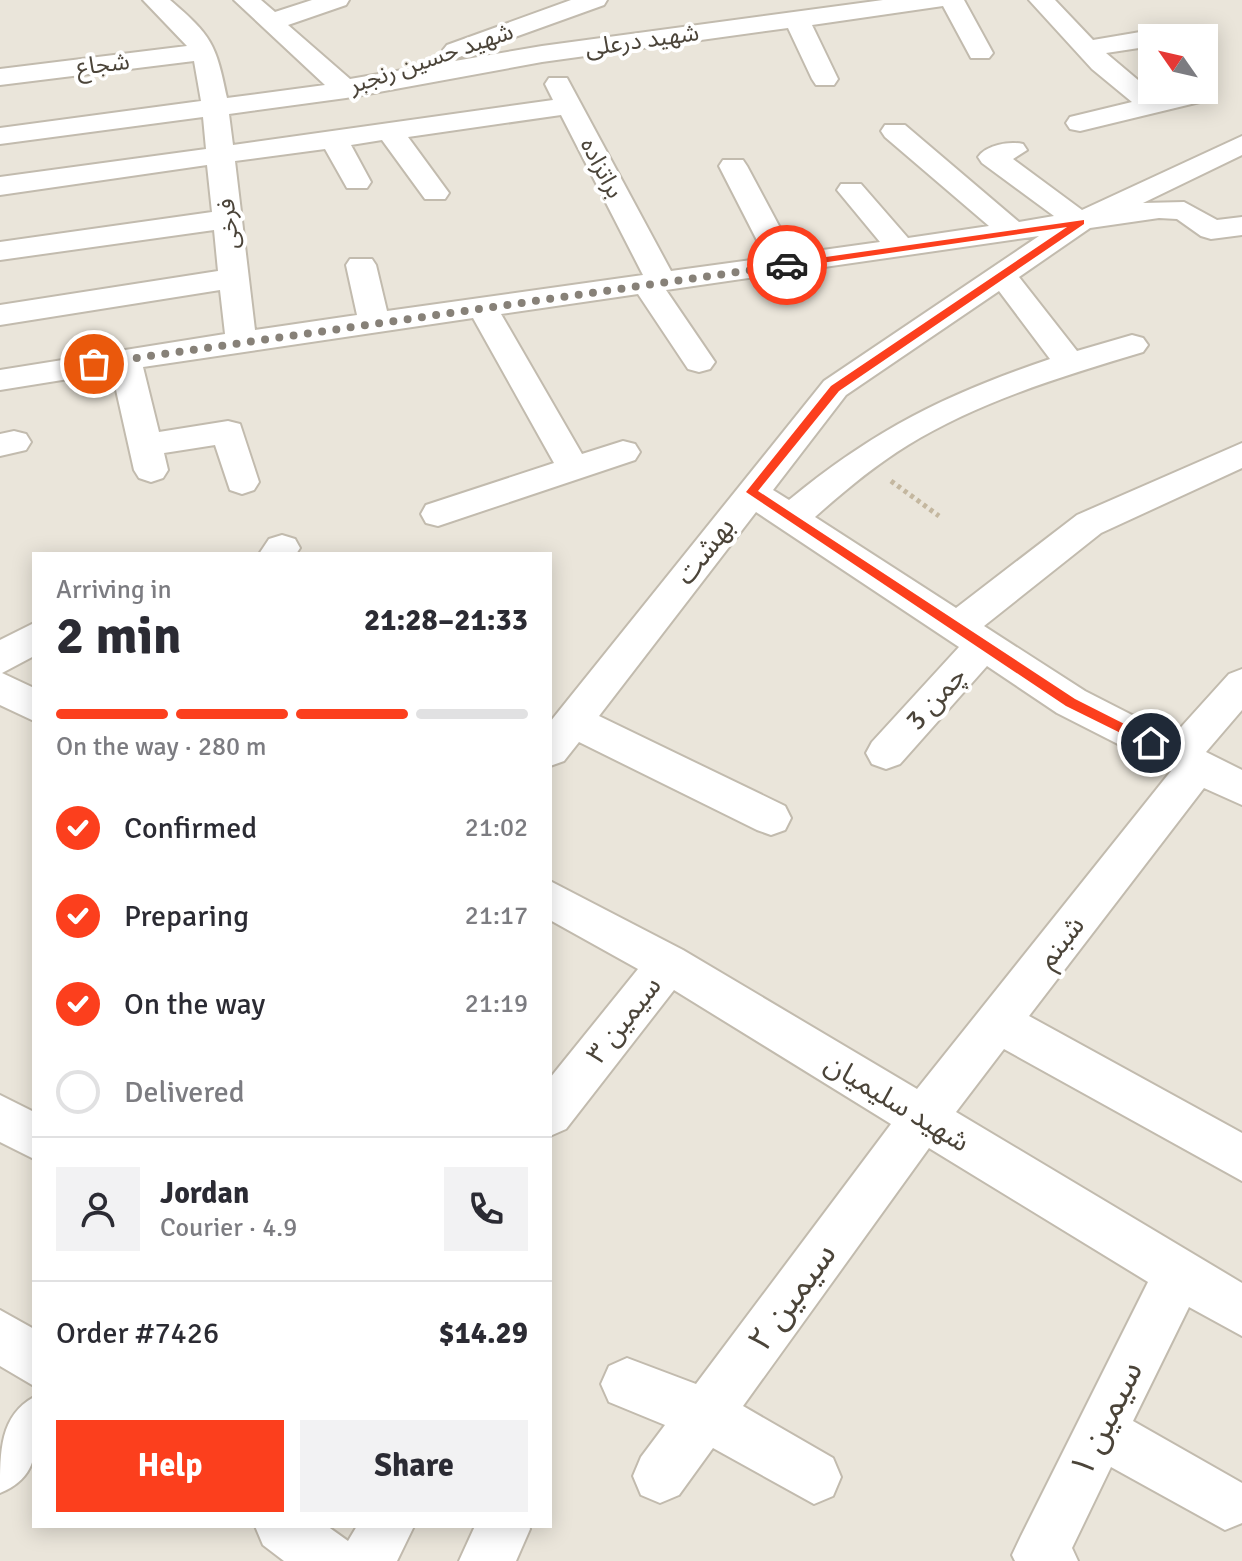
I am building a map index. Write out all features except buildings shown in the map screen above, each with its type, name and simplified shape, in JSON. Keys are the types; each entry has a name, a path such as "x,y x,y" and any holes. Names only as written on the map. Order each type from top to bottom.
{"street":[{"path":"155,0 185,26 205,52"},
{"path":"246,0 346,90"},
{"path":"271,22 337,0"},
{"name":"شهید حسین رنجبر","path":"0,136 346,90 595,0"},
{"name":"شهید درعلی","path":"346,90 542,54 938,0"},
{"path":"952,0 980,53"},
{"path":"1041,0 1151,105"},
{"path":"797,19 825,79"},
{"path":"1088,48 1138,40"},
{"name":"شجاع","path":"0,77 205,52"},
{"name":"فرخی","path":"205,52 215,107 241,340"},
{"name":"براتزاده","path":"542,54 598,160 654,283 699,362"},
{"path":"1080,123 1155,104"},
{"path":"0,186 569,106"},
{"path":"895,131 1014,232"},
{"path":"390,132 435,193"},
{"path":"334,140 357,182"},
{"name":"بهشت","path":"559,732 835,388 1080,222 1242,144"},
{"path":"1013,150 992,157 1080,222"},
{"path":"598,160 630,157"},
{"path":"733,166 785,265"},
{"path":"851,190 902,249"},
{"path":"0,380 241,340 902,249 1159,209 1184,211 1211,230 1242,226"},
{"path":"0,251 228,219"},
{"path":"361,265 374,322"},
{"path":"1003,276 1069,363"},
{"path":"0,315 235,278"},
{"path":"445,278 470,309 574,469"},
{"path":"791,518 862,460 941,414 1069,363 1132,345"},
{"path":"125,359 148,458 228,432 242,482"},
{"path":"438,514 623,452"},
{"name":"چمن 3","path":"886,753 970,636 1089,524 1242,454"},
{"path":"751,492 1071,702 1242,789"},
{"path":"0,659 32,638"},
{"name":"شبنم","path":"923,1118 998,1022 1242,684"},
{"path":"0,687 32,705"},
{"path":"559,732 771,818"},
{"name":"شهید سلیمیان","path":"552,900 668,964 1242,1311"},
{"name":"سیمین ۳","path":"552,1111 668,964"},
{"path":"998,1022 1242,1158"},
{"path":"0,1117 32,1136"},
{"name":"سیمین ۲","path":"660,1476 923,1118"},
{"name":"سیمین ۱","path":"1050,1561 1040,1555 1179,1273"},
{"path":"0,1335 32,1359"},
{"path":"627,1384 706,1414 814,1477"},
{"path":"0,1466 32,1426"},
{"path":"1099,1431 1225,1503"},
{"path":"285,1528 329,1561"},
{"path":"367,1561 386,1528"}],"path":[{"path":"862,460 939,516"}],"shaded area":[{"path":"0,0 1242,0 1242,1561 0,1561"}],"way so far":[{"path":"94,364 241,340 787,265"}],"route":[{"path":"787,265 1080,222 835,388 751,492 1071,702 1151,743"}]}
